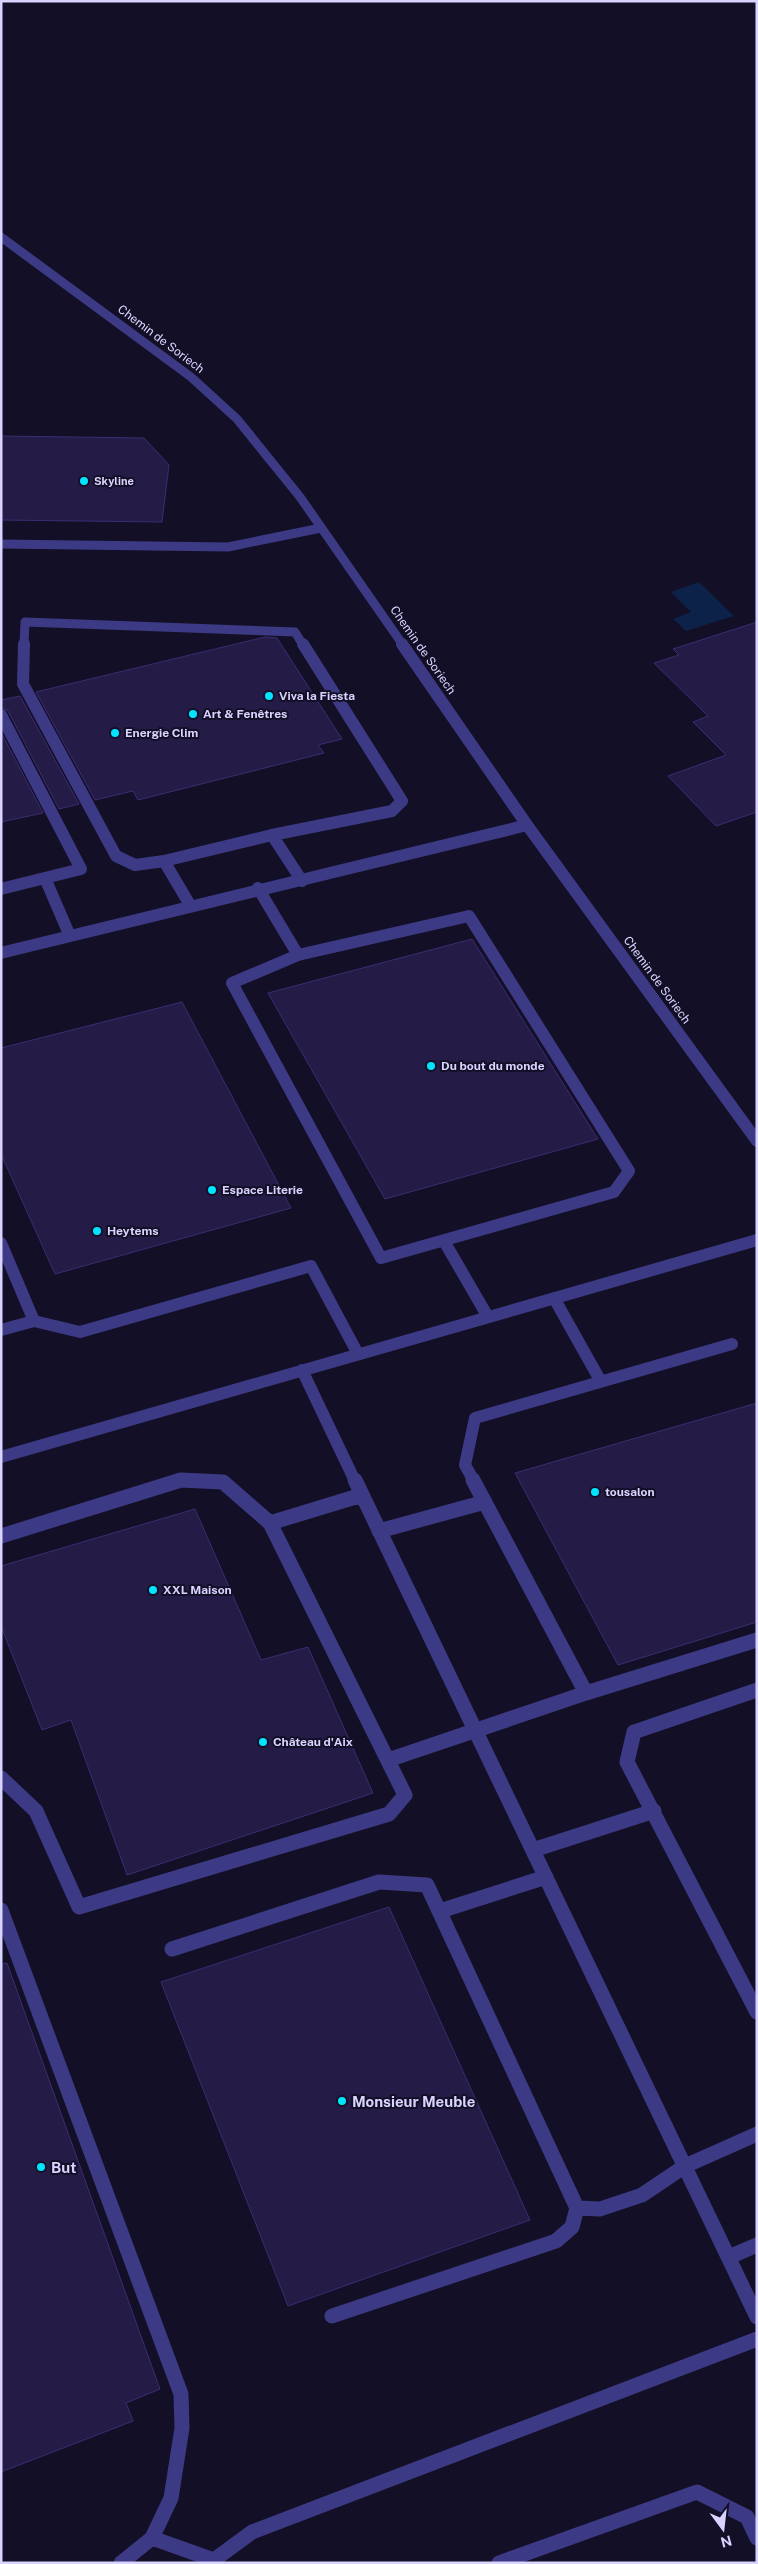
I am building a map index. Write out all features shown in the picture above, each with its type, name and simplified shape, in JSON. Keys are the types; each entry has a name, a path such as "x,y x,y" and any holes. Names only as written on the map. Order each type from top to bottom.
{"street":[{"name":"Chemin de Soriech","path":"1,237 204,389 257,441 322,528 527,826 757,1141"},
{"path":"1,544 228,547 322,528"},
{"path":"25,622 295,632 402,801 392,811 272,835 164,861 135,865 116,856 23,684 25,622"},
{"path":"1,715 81,869 1,889"},
{"path":"1,953 258,888 302,881 527,826"},
{"path":"272,835 302,881"},
{"path":"164,861 190,905"},
{"path":"45,878 70,936"},
{"path":"258,888 298,955"},
{"path":"469,916 629,1171 614,1192 381,1258 232,983 298,955 469,916"},
{"path":"1,1456 757,1240"},
{"path":"444,1241 488,1317"},
{"path":"1,1243 34,1321"},
{"path":"1,1330 34,1321 80,1332 311,1266 358,1354"},
{"path":"554,1298 600,1380"},
{"path":"586,1693 465,1465 475,1418 600,1380 732,1344"},
{"path":"302,1370 757,2317"},
{"path":"1,1536 181,1480 223,1482 270,1523 405,1794 389,1814 79,1907 36,1811 1,1778"},
{"path":"270,1523 362,1496"},
{"path":"379,1531 485,1502"},
{"path":"388,1760 586,1693 757,1640"},
{"path":"757,1690 634,1732 626,1762 654,1811 757,2012"},
{"path":"533,1850 654,1811"},
{"path":"440,1911 546,1877"},
{"path":"172,1949 380,1882 428,1885 577,2208 572,2227 556,2242 332,2316"},
{"path":"1,1910 181,2394 182,2428 171,2498 152,2538 121,2563"},
{"path":"577,2208 600,2209 642,2195 685,2166 757,2134"},
{"path":"729,2257 757,2245"},
{"path":"152,2538 213,2561 252,2532 757,2339"},
{"path":"499,2563 697,2492 747,2517 757,2538"}],"water":[{"path":"699,582 734,616 686,631 673,619 691,612 671,592"}],"building":[{"name":"Skyline","path":"1,436 144,438 169,465 162,522 1,520"},
{"path":"757,622 757,812 716,826 668,776 726,755 693,722 708,716 654,663 679,655 673,649"},
{"path":"265,637 277,638 342,739 318,745 324,753 138,800 133,791 95,800 36,692"},
{"path":"20,696 79,804 59,809 8,711 1,707 1,700"},
{"path":"1,732 43,813 1,822"},
{"name":"Du bout du monde","path":"472,939 598,1139 385,1199 268,993"},
{"path":"182,1002 291,1208 55,1274 1,1154 1,1048"},
{"path":"757,1403 757,1622 618,1665 515,1473"},
{"path":"195,1509 261,1660 308,1647 373,1793 127,1875 71,1720 42,1730 1,1626 1,1566"},
{"name":"Monsieur Meuble","path":"389,1907 530,2220 288,2306 161,1982"},
{"name":"But","path":"7,1963 160,2389 126,2403 133,2421 1,2472 1,1964"}],"place":[{"name":"Skyline","path":"84,481"},
{"name":"Viva la Fiesta","path":"269,696"},
{"name":"Art & Fenêtres","path":"193,714"},
{"name":"Energie Clim","path":"115,733"},
{"name":"Du bout du monde","path":"431,1066"},
{"name":"Espace Literie","path":"212,1190"},
{"name":"Heytems","path":"97,1231"},
{"name":"tousalon","path":"595,1492"},
{"name":"XXL Maison","path":"153,1590"},
{"name":"Château d'Aix","path":"263,1742"},
{"name":"Monsieur Meuble","path":"342,2101"},
{"name":"But","path":"41,2167"}]}
